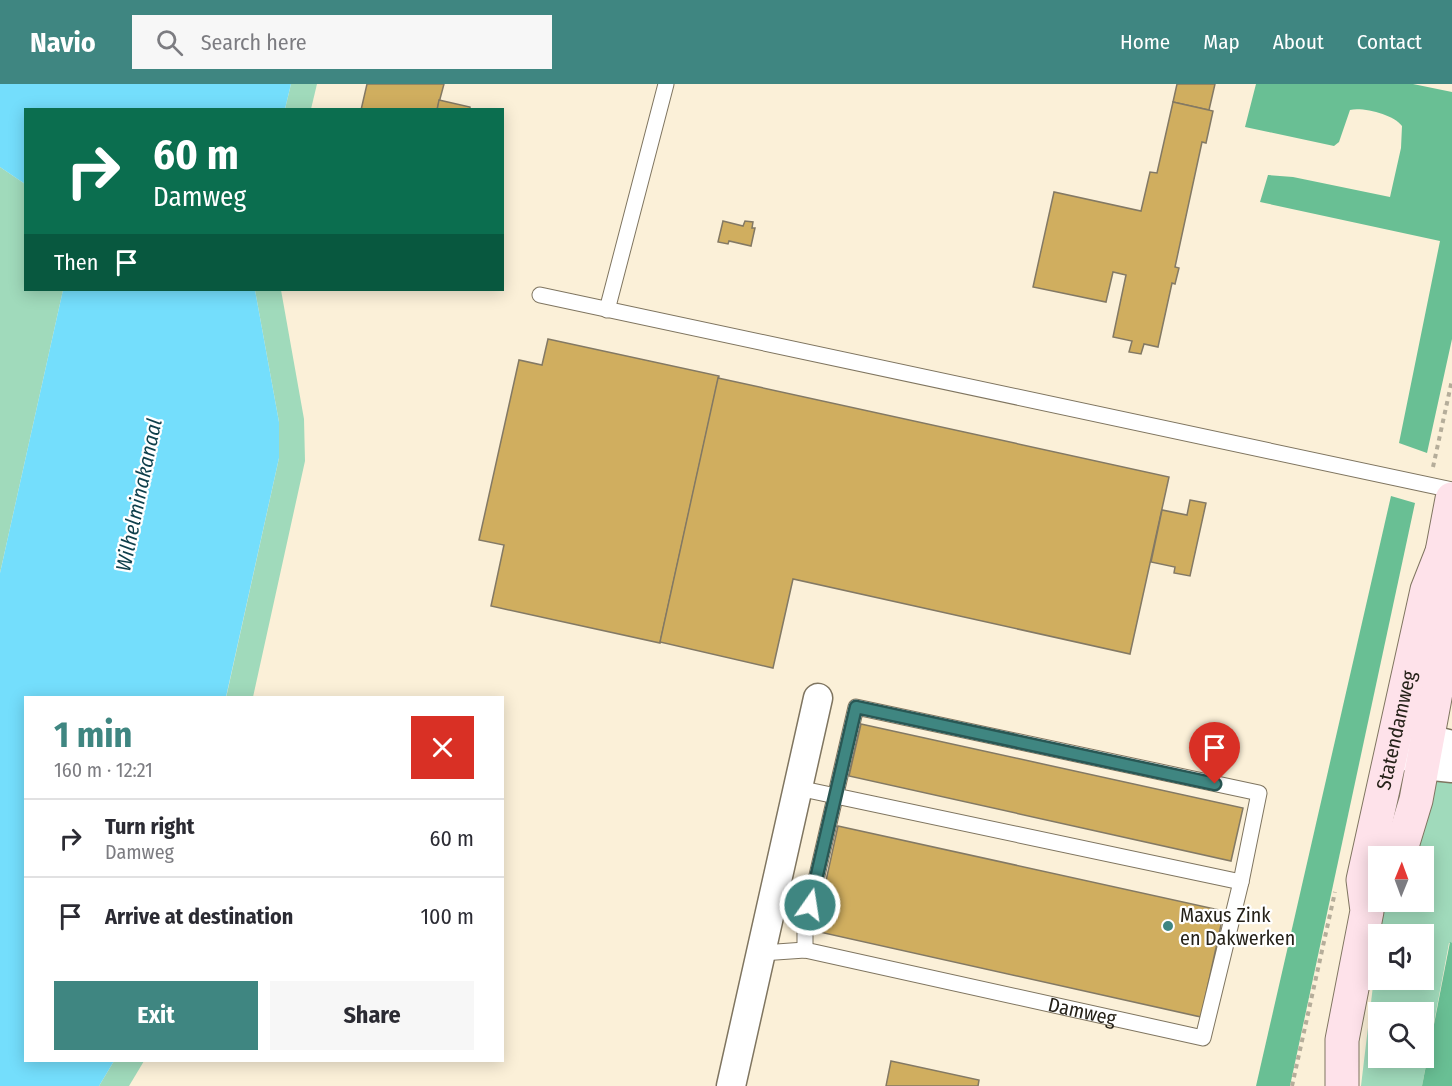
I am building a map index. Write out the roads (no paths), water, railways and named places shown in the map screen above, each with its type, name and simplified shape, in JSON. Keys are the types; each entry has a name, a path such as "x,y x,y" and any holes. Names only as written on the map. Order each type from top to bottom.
{"main road":[{"name":"Statendamweg","path":"1370,846 1426,590 1442,552 1452,499"},
{"name":"Statendamweg","path":"1403,846 1439,754 1452,606 1451,590 1442,552"},
{"name":"Statendamweg","path":"1368,856 1363,880 1368,892"},
{"name":"Statendamweg","path":"1324,1086 1342,1040 1371,912"},
{"name":"Statendamweg","path":"1342,1040 1342,1086"}],"street":[{"path":"731,1086 818,698"},
{"path":"1391,746 1439,754"}],"lane":[{"path":"607,310 666,84"},
{"path":"540,295 1452,490"},
{"name":"Damweg","path":"761,952 805,950 1203,1038 1260,793 856,707 805,927 805,950"},
{"path":"798,788 1240,882"}],"water":[{"path":"0,84 291,84 285,108 24,108 24,183 0,167"},
{"name":"Wilhelminakanaal","path":"63,291 255,291 279,422 279,458 226,696 24,696 24,1062 113,1062 99,1086 0,1086 0,573"}],"place":[{"name":"Maxus Zink en Dakwerken","path":"1168,926"}]}
